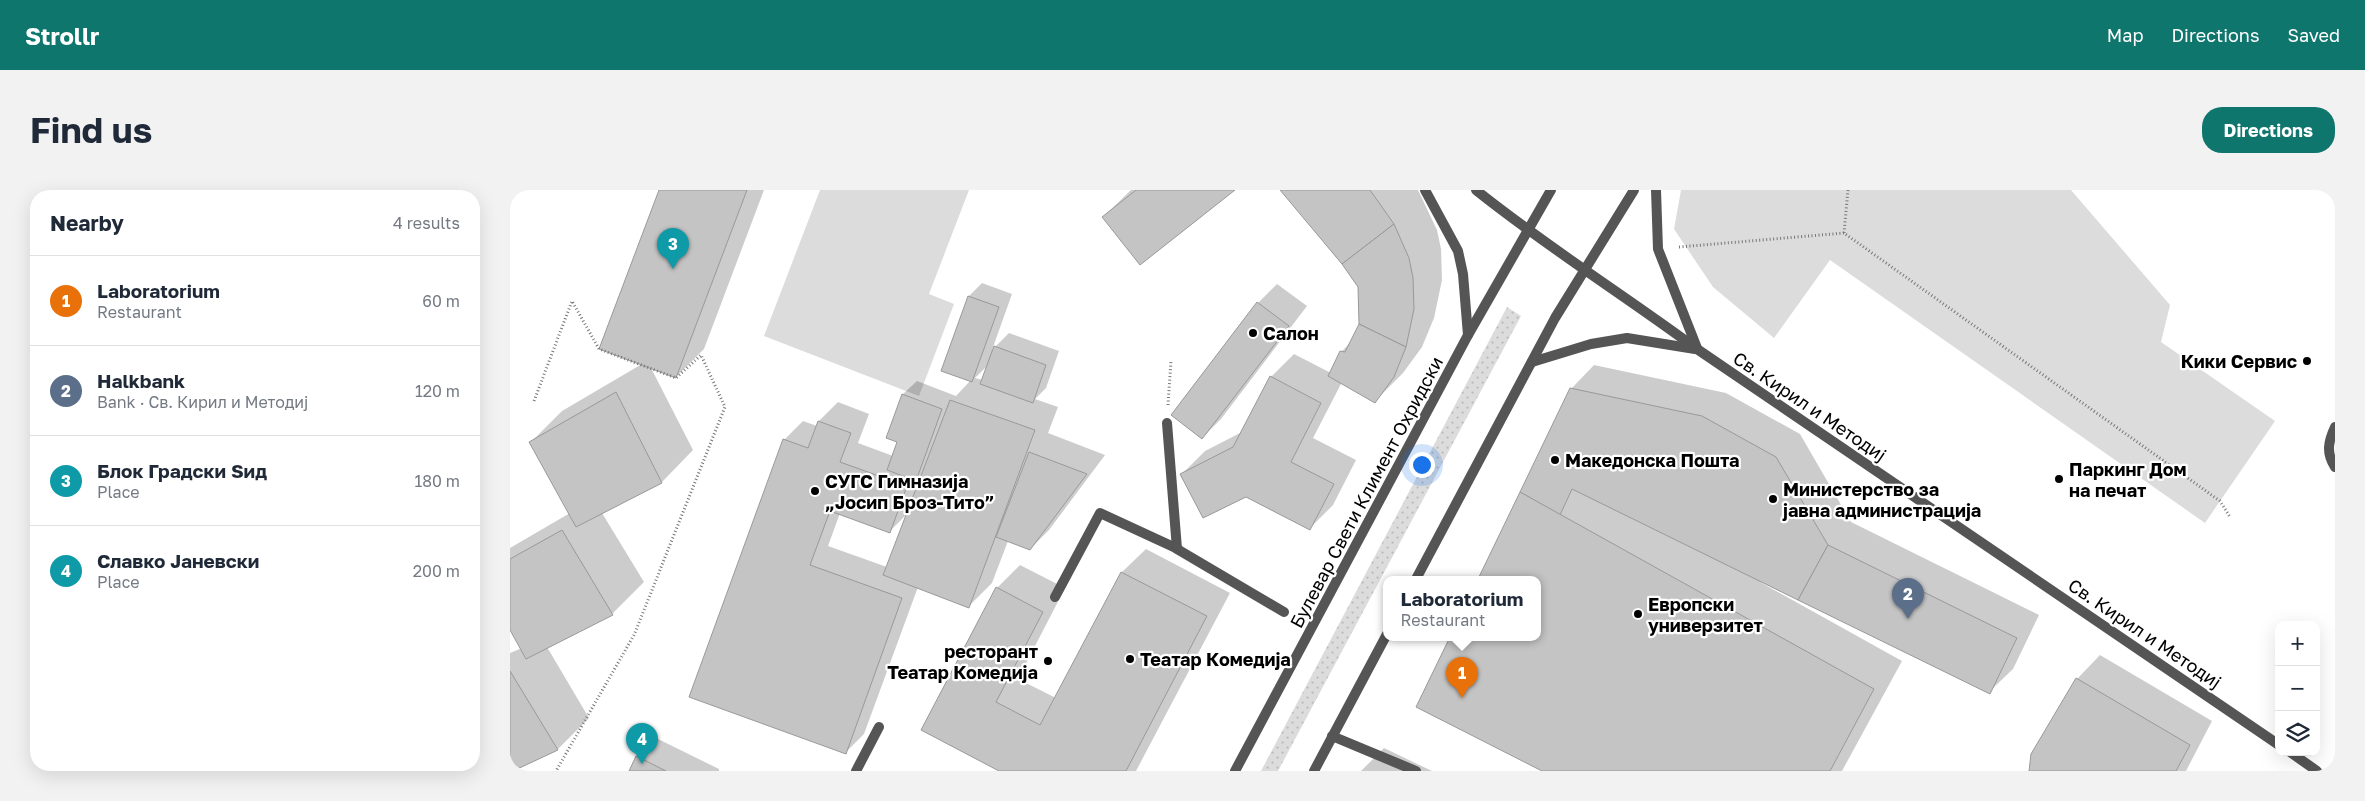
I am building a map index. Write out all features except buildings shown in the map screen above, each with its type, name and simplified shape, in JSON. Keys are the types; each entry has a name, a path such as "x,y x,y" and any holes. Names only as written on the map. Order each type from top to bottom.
{"street":[{"path":"1425,190 1458,251 1463,274 1468,335"},
{"name":"Св. Кирил и Методиј","path":"1476,190 1528,231 1697,349 2275,742"},
{"name":"Булевар Свети Климент Охридски","path":"1236,771 1468,335 1551,190"},
{"path":"1418,576 1555,318 1634,190"},
{"path":"1656,190 1658,249 1697,349"},
{"path":"1532,362 1591,344 1627,338 1697,349"},
{"path":"1167,423 1170,477 1178,548"},
{"path":"2335,427 2329,441 2329,458 2335,467"},
{"path":"1055,597 1100,513 1178,548 1284,612"},
{"path":"1314,771 1383,641"},
{"path":"856,771 879,727"},
{"path":"1332,736 1416,771"},
{"path":"2296,756 2317,771"}],"path":[{"path":"1844,232 1848,190"},
{"path":"1658,249 1844,232 2220,501 2230,517"},
{"path":"534,401 572,301 599,349 676,378 701,355 725,407 634,635 556,771"},
{"path":"1167,423 1172,361"}],"shaded area":[{"path":"820,190 969,190 929,294 954,304 919,396 764,336"},
{"path":"1681,190 2071,190 2170,305 2161,342 2275,421 2205,523 1830,260 1774,338 1713,287 1674,229"},
{"path":"1507,307 1521,316 1278,771 1261,771"}],"place":[{"name":"Блок Градски Sид","path":"673,269"},
{"name":"Салон","path":"1253,333"},
{"name":"Кики Сервис","path":"2307,361"},
{"name":"Македонска Пошта","path":"1555,460"},
{"name":"Паркинг Дом на печат","path":"2059,479"},
{"name":"СУГС Гимназија „Јосип Броз-Тито”","path":"815,491"},
{"name":"Министерство за јавна администрација","path":"1773,499"},
{"name":"Европски универзитет","path":"1638,614"},
{"name":"Halkbank","path":"1908,619"},
{"name":"Театар Комедија","path":"1130,659"},
{"name":"ресторант Театар Комедија","path":"1048,661"},
{"name":"Laboratorium","path":"1462,698"},
{"name":"Славко Јаневски","path":"642,764"}]}
